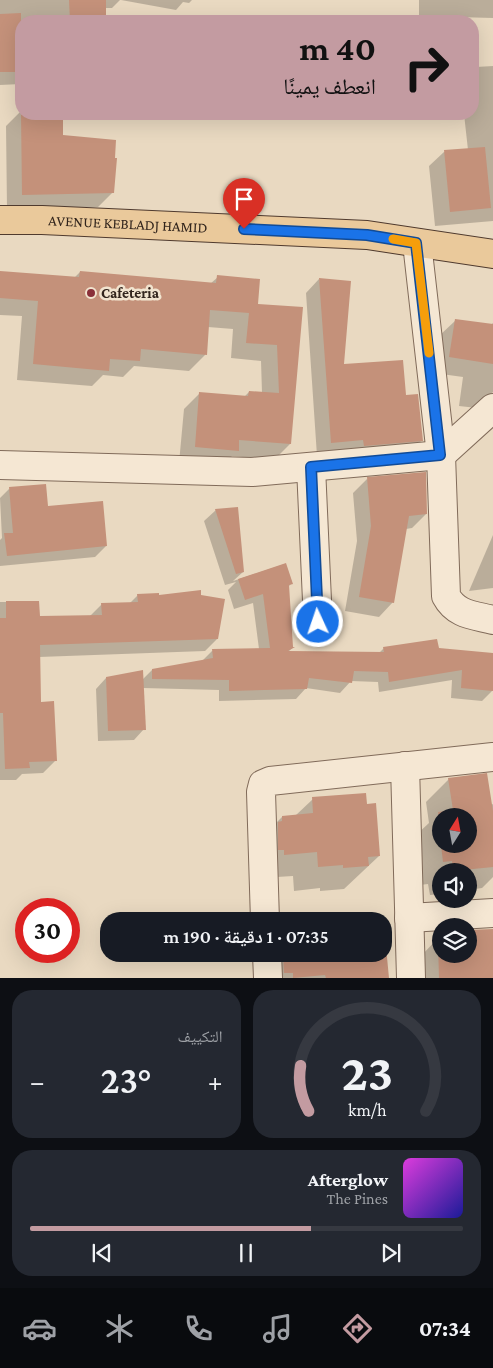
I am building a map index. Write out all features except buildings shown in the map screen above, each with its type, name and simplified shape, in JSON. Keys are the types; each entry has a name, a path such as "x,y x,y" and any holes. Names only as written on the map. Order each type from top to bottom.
{"main road":[{"name":"AVENUE KEBLADJ HAMID","path":"0,220 42,220 367,235 493,254"}],"street":[{"path":"416,243 440,455 446,596 451,606 460,611 493,620"},
{"path":"0,466 252,472 440,455 493,408"},
{"path":"311,467 318,622"},
{"path":"266,912 261,792 263,784 270,781 493,757"},
{"path":"405,766 411,978"},
{"path":"409,918 493,913"},
{"path":"267,962 268,978"}],"slow traffic":[{"path":"393,239 416,243 429,353"}],"place":[{"name":"Cafeteria","path":"91,293"}],"route":[{"path":"244,229 367,235 416,243 440,455 311,467 318,622"}]}
